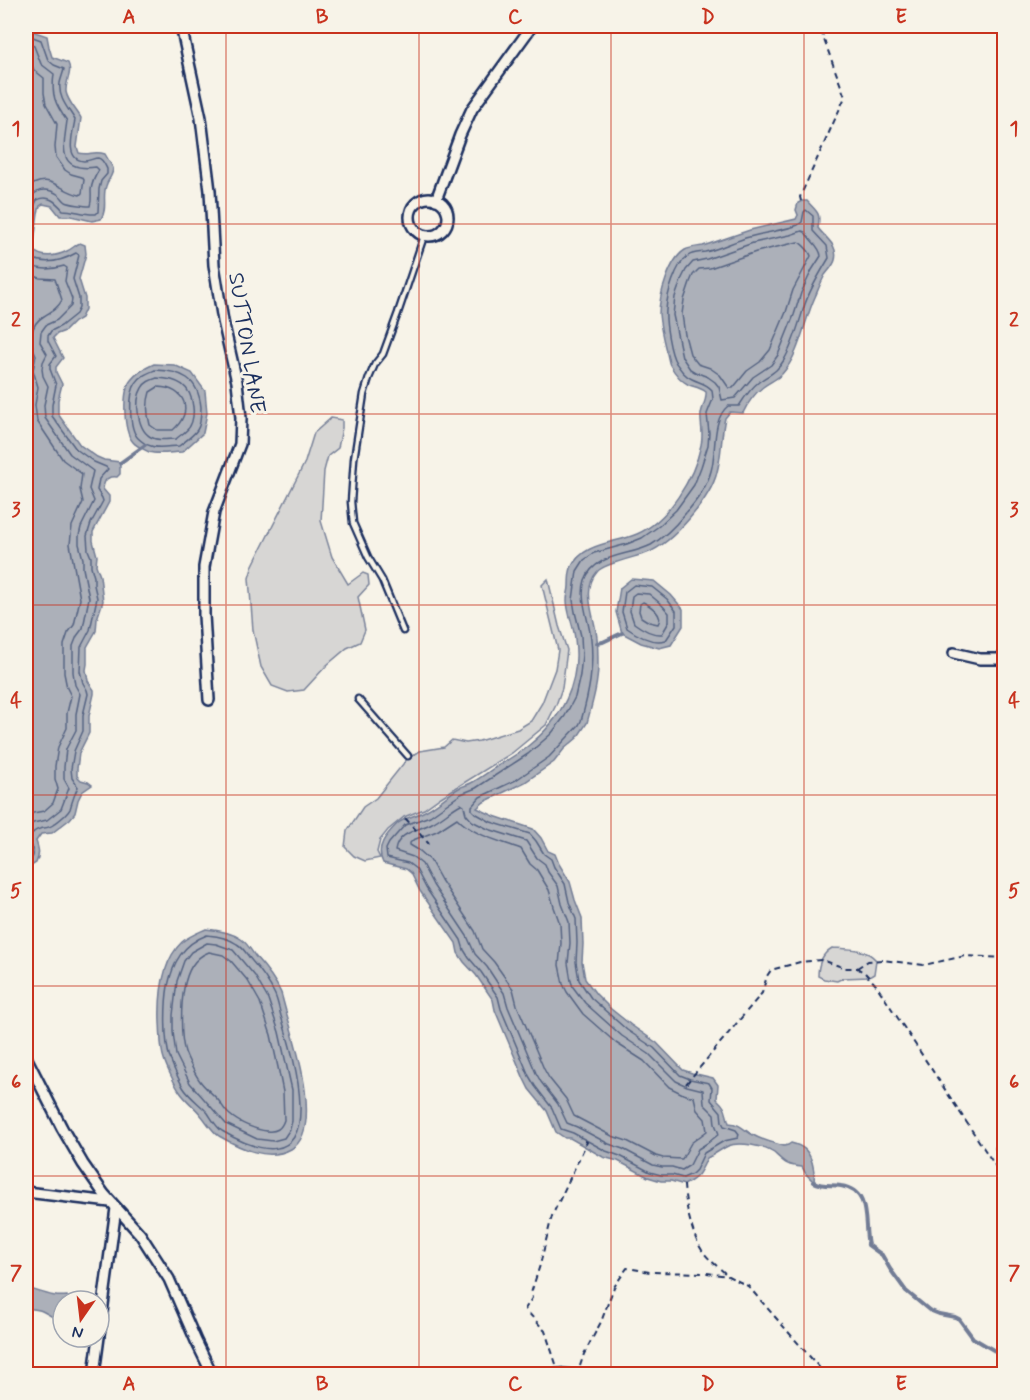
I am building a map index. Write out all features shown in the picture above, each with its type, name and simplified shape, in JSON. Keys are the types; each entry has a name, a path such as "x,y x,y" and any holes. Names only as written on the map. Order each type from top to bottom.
{"street":[{"name":"SUTTON LANE","path":"181,26 201,118 210,191 214,265 223,321 237,382 241,418 240,444 214,512 204,567 204,615 209,700"},
{"path":"436,200 472,109 532,26"},
{"path":"424,199 436,200 445,207 447,224 440,233 429,237 424,236 412,227 411,210 414,205 424,199"},
{"path":"954,653 980,658 1005,659"},
{"path":"26,1057 83,1164 113,1205 140,1234 169,1279 213,1374"},
{"path":"26,1192 113,1205"},
{"path":"104,1289 113,1205"},
{"path":"94,1374 97,1349"}],"lane":[{"path":"403,631 382,580 368,557 353,523 351,502 355,450 364,394 375,364 383,354 399,313 424,236"},
{"path":"358,699 408,756"},
{"path":"550,1374 558,1371 569,1371 576,1374"}],"path":[{"path":"801,201 800,197 845,97 819,26"},
{"path":"405,818 429,844"},
{"path":"857,968 868,961 876,960 924,965 965,956 1005,958"},
{"path":"686,1084 762,993 771,970 800,962 822,960 845,968 857,968 876,985 1005,1179"},
{"path":"558,1371 545,1331 525,1309 532,1298 531,1293 552,1216 587,1142 580,1138"},
{"path":"684,1185 688,1210 703,1252 728,1276 748,1287 825,1374"},
{"path":"576,1374 602,1322 614,1287 627,1268 650,1272 707,1273 728,1276"}],"shaded area":[{"path":"331,418 342,420 342,428 338,448 328,456 324,471 321,521 332,557 348,584 363,573 368,575 369,585 358,597 365,630 360,642 347,648 327,665 304,690 288,692 272,686 261,667 253,630 249,578 253,565 305,462 314,433"},
{"path":"548,579 567,650 562,688 546,725 512,753 424,809 404,817 380,840 377,852 380,858 365,861 354,856 345,847 347,831 363,807 376,798 407,759 420,751 444,747 452,740 466,743 479,741 518,729 531,721 542,703 555,669 558,650 542,585"},
{"path":"832,948 856,950 872,956 876,960 874,974 869,977 843,978 837,981 818,976 821,960"}],"water":[{"path":"26,26 29,26 32,31 47,36 52,57 68,63 70,70 66,92 81,118 77,147 79,153 105,154 113,168 105,190 104,211 101,219 92,221 60,216 52,206 43,204 38,213 33,250 41,255 50,256 63,253 80,243 85,245 86,254 79,279 85,298 85,309 81,318 53,338 63,358 56,367 62,384 58,400 58,414 80,445 104,460 120,462 120,474 109,478 104,483 103,489 109,496 109,502 93,532 103,601 96,631 87,647 86,670 94,694 89,716 89,733 79,753 77,769 77,776 92,785 82,792 75,813 70,819 52,833 41,834 36,841 39,852 36,863 26,869"},
{"path":"807,201 817,213 818,228 831,242 836,255 811,306 793,357 782,374 754,395 743,413 730,412 725,418 719,465 713,483 690,518 657,548 606,566 600,569 592,579 589,595 597,638 598,672 587,723 577,738 554,762 525,782 484,802 477,808 533,829 548,851 555,854 570,882 582,918 582,962 585,979 596,994 611,1009 657,1043 683,1070 713,1078 718,1085 717,1099 724,1107 729,1123 766,1141 784,1146 791,1143 802,1147 812,1162 814,1174 814,1182 802,1167 786,1163 770,1150 738,1144 728,1146 707,1158 693,1180 684,1185 648,1177 618,1161 603,1157 556,1132 547,1111 524,1079 493,1000 458,953 456,943 420,891 411,873 406,869 383,863 380,852 386,837 397,824 422,813 459,788 477,780 528,746 551,724 566,699 575,670 575,639 567,600 569,575 576,559 591,548 649,528 660,519 678,497 693,471 701,445 701,414 706,392 681,379 669,362 661,328 659,306 663,288 674,262 687,249 796,219 798,203"},
{"path":"154,364 174,365 192,373 205,391 207,413 203,433 182,452 149,452 134,443 127,429 125,402 128,385 136,375"},
{"path":"631,579 654,581 683,609 683,626 671,645 659,648 641,643 622,633 616,612 620,588"},
{"path":"206,929 228,933 243,941 270,973 281,993 296,1045 306,1106 301,1139 291,1149 282,1153 254,1152 219,1136 180,1092 164,1059 161,1046 160,1013 161,991 166,970 175,950 182,942"},
{"path":"26,1288 51,1295 51,1316 40,1310 26,1308"},
{"path":"1004,1341 1004,1374 996,1374 998,1361"}],"waterway":[{"path":"120,463 145,445"},
{"path":"597,643 622,633"},
{"path":"814,1182 841,1186 858,1194 864,1209 868,1245 882,1255 906,1291 929,1310 959,1319 973,1338 1000,1354"}]}
